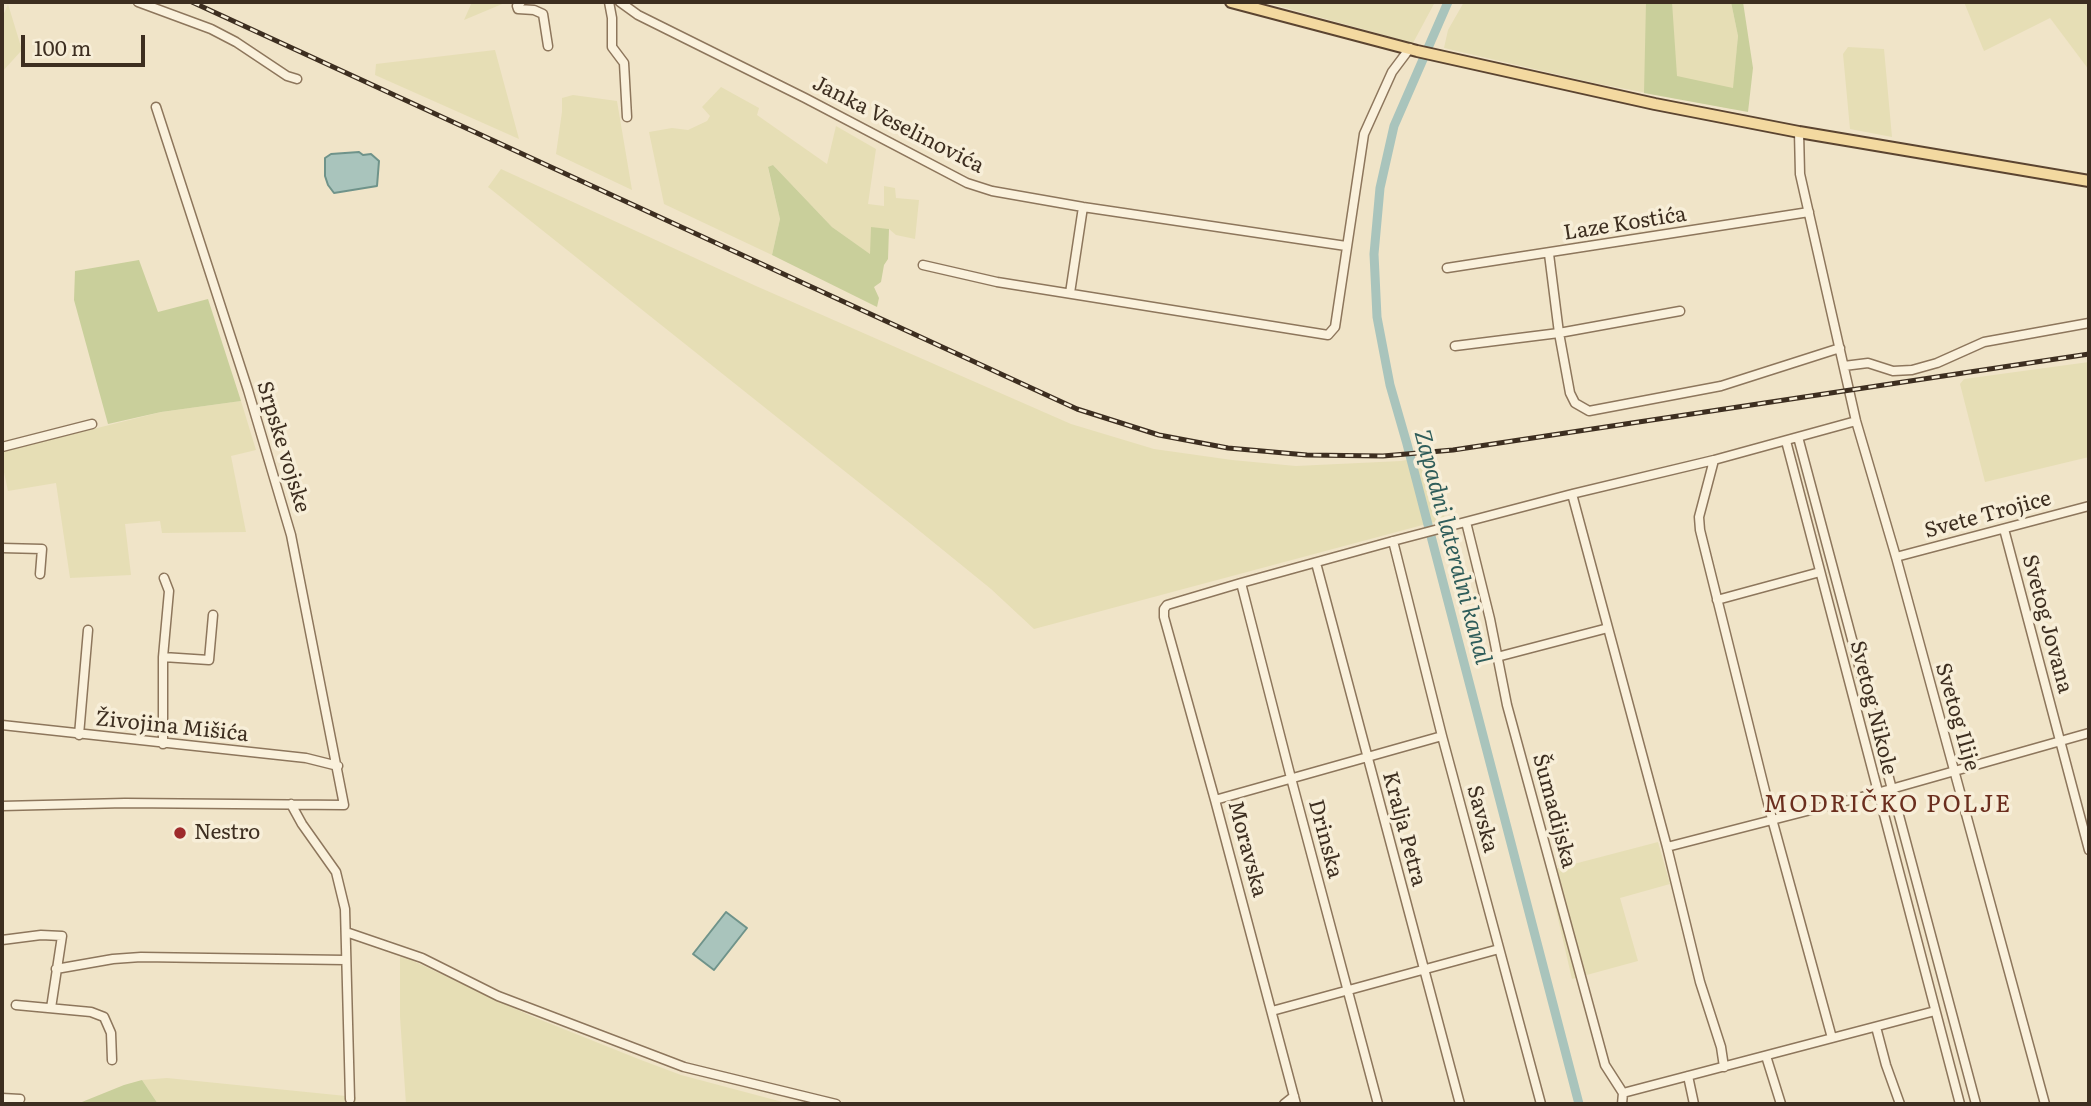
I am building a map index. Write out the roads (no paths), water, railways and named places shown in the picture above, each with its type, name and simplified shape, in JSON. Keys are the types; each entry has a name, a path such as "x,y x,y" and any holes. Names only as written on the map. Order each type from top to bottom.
{"main road":[{"path":"1231,2 1436,55 1655,104 1798,132 2089,181"}],"street":[{"path":"138,2 219,33 287,76 297,79"},
{"path":"521,2 517,6 518,9 534,10 543,14 548,46"},
{"path":"609,2 612,47 624,63 627,117"},
{"name":"Janka Veselinovića","path":"620,2 638,15 806,98 967,183 992,191 1083,207 1346,246"},
{"path":"922,265 997,282 1328,335 1335,327 1364,134 1392,72 1414,49"},
{"name":"Srpske vojske","path":"156,107 248,390 291,535 338,766 344,805 291,804"},
{"name":"Svetog Ilije","path":"1798,132 1798,157 1809,212 1856,421 1896,557 2045,1104"},
{"path":"1070,293 1083,207"},
{"name":"Laze Kostića","path":"1447,268 1809,212"},
{"path":"1549,254 1570,393 1575,403 1590,411 1721,386 1840,348"},
{"path":"1455,346 1680,312"},
{"path":"1844,366 1868,363 1893,371 1912,370 1937,363 1984,342 2089,323"},
{"path":"1241,583 1856,421"},
{"path":"2,447 92,424"},
{"path":"1798,438 1976,1104"},
{"name":"Svetog Nikole","path":"1786,441 1960,1104"},
{"path":"1714,460 1699,517 1700,530 1772,819 1832,1038"},
{"path":"1572,494 1667,847 1700,982 1721,1047 1724,1067"},
{"name":"Svete Trojice","path":"1896,557 2089,506"},
{"name":"Šumadijska","path":"1466,522 1511,718 1605,1065 1623,1093"},
{"name":"Svetog Jovana","path":"2004,529 2089,850"},
{"name":"Savska","path":"1393,541 1442,736 1541,1104"},
{"path":"2,548 42,549 40,574"},
{"name":"Kralja Petra","path":"1316,563 1460,1104"},
{"path":"1717,600 1820,572"},
{"path":"163,744 163,657 169,591 164,578"},
{"name":"Moravska","path":"1241,583 1167,605 1164,617 1216,800 1295,1100"},
{"name":"Drinska","path":"1241,583 1378,1104"},
{"path":"163,657 209,660 213,615"},
{"path":"1497,657 1608,628"},
{"path":"79,735 88,629"},
{"name":"Živojina Mišića","path":"2,725 306,758 338,766"},
{"path":"1667,847 1955,772 2089,733"},
{"path":"1216,800 1442,736"},
{"path":"2,806 291,804 336,872 345,909 350,1098"},
{"path":"346,932 422,958 498,996 684,1067 836,1104"},
{"path":"2,940 18,936 62,936 51,1008"},
{"path":"1272,1011 1499,949"},
{"path":"57,969 141,957 345,960"},
{"path":"16,1006 91,1012 104,1017 111,1033 111,1060"},
{"path":"1622,1104 1623,1093 1935,1011"},
{"path":"1876,1027 1900,1104"},
{"path":"1766,1056 1780,1104"},
{"path":"1688,1076 1695,1104"},
{"path":"2,1098 20,1099"},
{"path":"1284,1104 1295,1100"}],"water":[{"path":"359,152 363,155 371,154 379,161 377,186 334,193 325,176 325,158 331,154"},
{"path":"726,912 747,928 714,970 693,954"}],"waterway":[{"name":"Zapadni lateralni kanal","path":"1448,2 1394,126 1380,188 1374,254 1377,317 1390,385 1579,1104"}],"railway":[{"path":"192,2 1077,409 1159,435 1228,448 1307,455 1383,456 1453,450 2089,354"}],"place":[{"name":"Nestro","path":"180,833"}],"district":[{"name":"MODRIČKO POLJE","path":"1888,805"}]}
